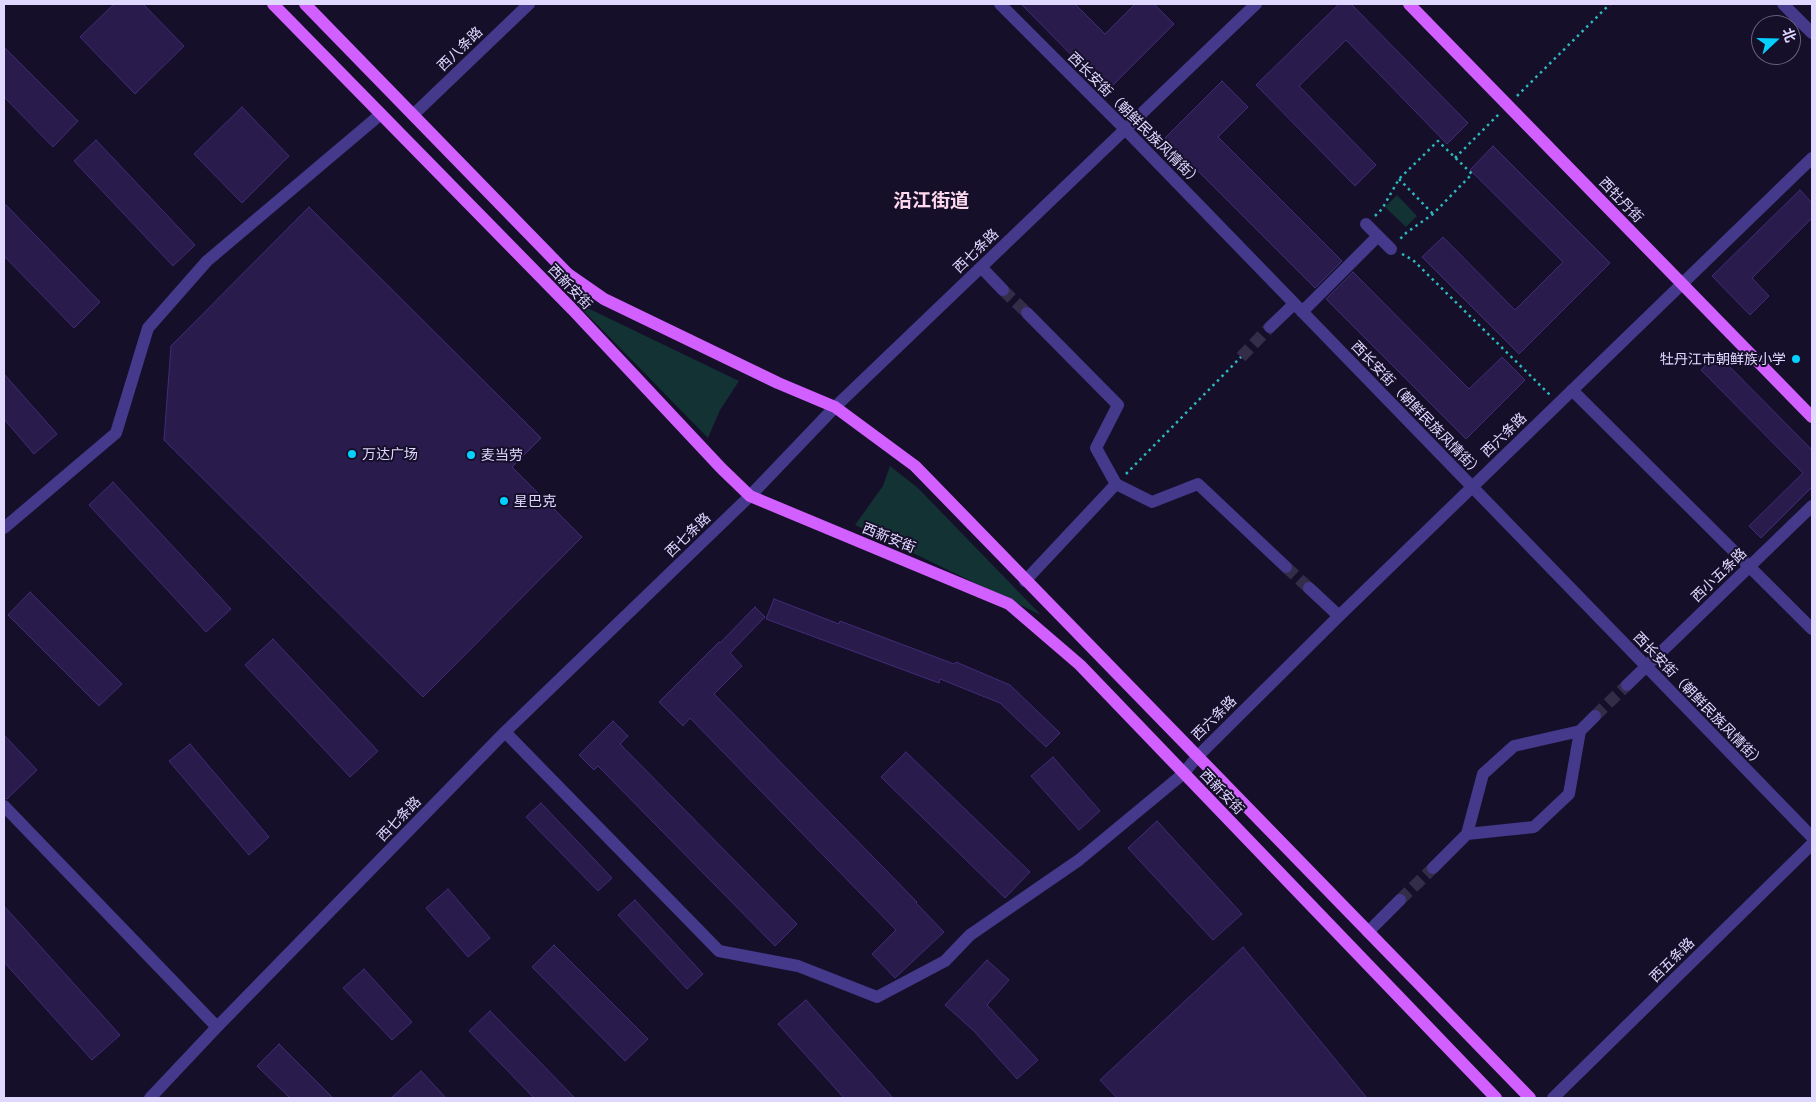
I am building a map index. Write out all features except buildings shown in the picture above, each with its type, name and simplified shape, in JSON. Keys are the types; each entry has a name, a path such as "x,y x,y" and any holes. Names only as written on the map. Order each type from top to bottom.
{"main road":[{"name":"西新安街","path":"273,4 578,316 721,468 750,496 1009,604 1080,665 1496,1098"},
{"name":"西新安街","path":"305,4 568,274 613,303 778,383 835,407 915,466 1196,757 1530,1098"},
{"name":"西牡丹街","path":"1409,4 1812,418"}],"street":[{"name":"西八条路","path":"413,115 529,4"},
{"name":"西长安街（朝鲜民族风情街）","path":"1000,4 1125,129 1812,837"},
{"name":"西七条路","path":"150,1098 217,1026 505,732 750,496 835,407 1256,4"},
{"path":"1783,4 1812,33"},
{"path":"4,528 116,433 148,328 207,261 380,114"},
{"name":"西六条路","path":"505,732 719,951 798,966 877,996 945,961 970,935 1079,860 1183,774 1196,757 1339,616 1812,158"},
{"path":"1366,224 1391,249"},
{"path":"1270,327 1298,308 1378,236"},
{"path":"981,267 1004,290"},
{"path":"1026,313 1118,405 1096,448 1116,484 1152,502 1198,484 1286,567"},
{"path":"1572,390 1812,629"},
{"path":"1025,581 1116,484"},
{"name":"西小五条路","path":"1627,685 1812,506"},
{"path":"1309,588 1339,616"},
{"path":"1433,868 1467,834 1483,774 1514,746 1580,731 1595,716"},
{"path":"1467,834 1534,827 1569,794 1580,731"},
{"path":"4,806 217,1026"},
{"name":"西五条路","path":"1553,1098 1812,844"},
{"path":"1368,932 1400,900"}],"path":[{"path":"1455,158 1610,4"},
{"path":"1382,209 1399,179 1438,141 1472,174 1433,214 1406,233"},
{"path":"1399,179 1433,214"},
{"path":"1391,249 1413,260 1559,403"},
{"path":"1116,484 1240,357"}],"green space":[{"path":"1397,195 1417,216 1406,227 1385,207"},
{"path":"575,302 739,381 720,410 708,438"},
{"path":"890,466 918,488 1041,615 855,525 883,486"}],"tunnel":[{"path":"1003,290 1027,313"},
{"path":"1241,357 1270,327"},
{"path":"1286,567 1309,588"},
{"path":"1595,716 1627,685"},
{"path":"1400,900 1433,868"}],"place":[{"name":"牡丹江市朝鲜族小学","path":"1796,359"},
{"name":"万达广场","path":"352,454"},
{"name":"麦当劳","path":"471,455"},
{"name":"星巴克","path":"504,501"}],"district":[{"name":"沿江街道","path":"931,201"}]}
